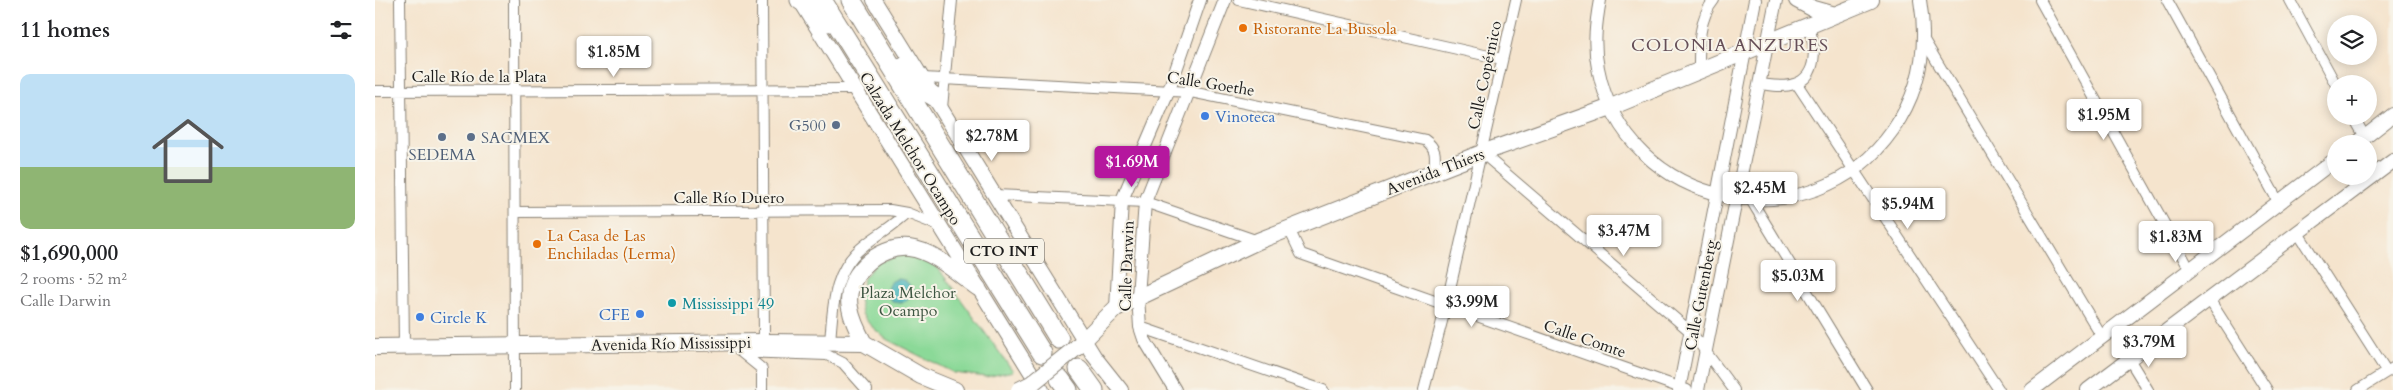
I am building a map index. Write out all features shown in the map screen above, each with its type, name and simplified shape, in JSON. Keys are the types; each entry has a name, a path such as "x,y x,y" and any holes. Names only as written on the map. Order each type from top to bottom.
{"highway":[{"path":"800,0 821,12 843,46 856,56"},
{"name":"CTO INT","path":"822,0 1042,353"},
{"name":"CTO INT","path":"851,0 1059,339"},
{"path":"864,22 883,35 917,86 939,103"},
{"path":"1079,369 1094,390"}],"main road":[{"name":"Calzada Melchor Ocampo","path":"800,0 853,89 978,288 1024,385 1042,390"},
{"name":"CTO INT","path":"874,0 995,195 1080,344 1121,390"},
{"path":"1797,0 1813,9 1835,15"},
{"name":"Avenida Thiers","path":"1024,385 1080,344 1116,308 1257,241 1482,153 1611,107 1871,0"},
{"path":"2367,135 2393,116"},
{"path":"2032,390 2327,166"},
{"path":"2088,390 2298,233 2392,166"},
{"path":"866,345 849,306 852,285 865,265 876,256 908,248 926,253 978,288"},
{"name":"Avenida Río Mississippi","path":"375,347 728,342 866,345 921,376 955,390"}],"street":[{"path":"400,0 399,91 404,347"},
{"path":"515,0 515,390"},
{"path":"762,0 763,342"},
{"path":"939,103 945,80 952,0"},
{"name":"Calle Darwin","path":"1116,308 1122,200 1169,90 1200,0"},
{"name":"Calle Darwin","path":"1175,390 1144,339 1140,327 1138,296 1145,202 1191,92 1225,0"},
{"path":"1239,0 1502,59"},
{"name":"Calle Copérnico","path":"1424,390 1446,306 1516,0"},
{"path":"1600,0 1595,27 1598,68 1611,107 1629,137 1654,163 1684,183 1717,196 1751,200 1787,198 1822,188 1853,171 1882,145 1904,114 1919,78 1924,40 1921,0"},
{"name":"Calle Gutenberg","path":"1682,389 1691,332 1755,0"},
{"name":"Calle Gutenberg","path":"1698,390 1776,0"},
{"path":"2041,0 2190,270"},
{"path":"2167,0 2279,203"},
{"path":"2290,0 2331,75"},
{"path":"1699,70 1699,42 1709,2"},
{"path":"1759,84 1787,86 1797,84 1807,75 1813,62 1815,49 1808,26"},
{"path":"1924,40 2102,337"},
{"name":"Calle Goethe","path":"923,78 1191,92 1425,140 1432,145 1436,152 1434,172"},
{"path":"1797,84 1999,390"},
{"name":"Calle Río de la Plata","path":"375,91 853,89"},
{"path":"1482,153 1691,332 1734,390"},
{"path":"995,195 1145,202 1257,241"},
{"path":"1751,200 1867,390"},
{"name":"Calle Río Duero","path":"515,212 890,210 907,213 940,226"},
{"path":"831,343 834,302 839,277 846,263 865,245 907,213"},
{"name":"Calle Comte","path":"1289,229 1301,254 1682,389"},
{"path":"2298,233 2390,370 2358,390"},
{"path":"2209,299 2267,390"},
{"path":"1140,327 1323,390"},
{"path":"728,342 762,369 763,390"},
{"path":"741,352 827,355 836,358 867,390"},
{"path":"2129,359 2148,390"}],"green space":[{"name":"Plaza Melchor Ocampo","path":"903,254 919,257 938,268 1013,371 986,377 954,373 886,339 870,325 862,314 859,299 864,278 876,263"}],"water":[{"path":"899,279 904,280 910,286 910,296 904,302 899,303 894,302 888,296 887,291 888,286 894,280"}],"place":[{"name":"Ristorante La Bussola","path":"1243,28"},
{"name":"Vinoteca","path":"1205,116"},
{"name":"G500","path":"836,125"},
{"name":"SEDEMA","path":"442,137"},
{"name":"SACMEX","path":"471,137"},
{"name":"La Casa de Las Enchiladas (Lerma)","path":"537,244"},
{"name":"Mississippi 49","path":"672,303"},
{"name":"CFE","path":"640,314"},
{"name":"Circle K","path":"420,317"}],"district":[{"name":"COLONIA ANZURES","path":"1730,45"}]}
